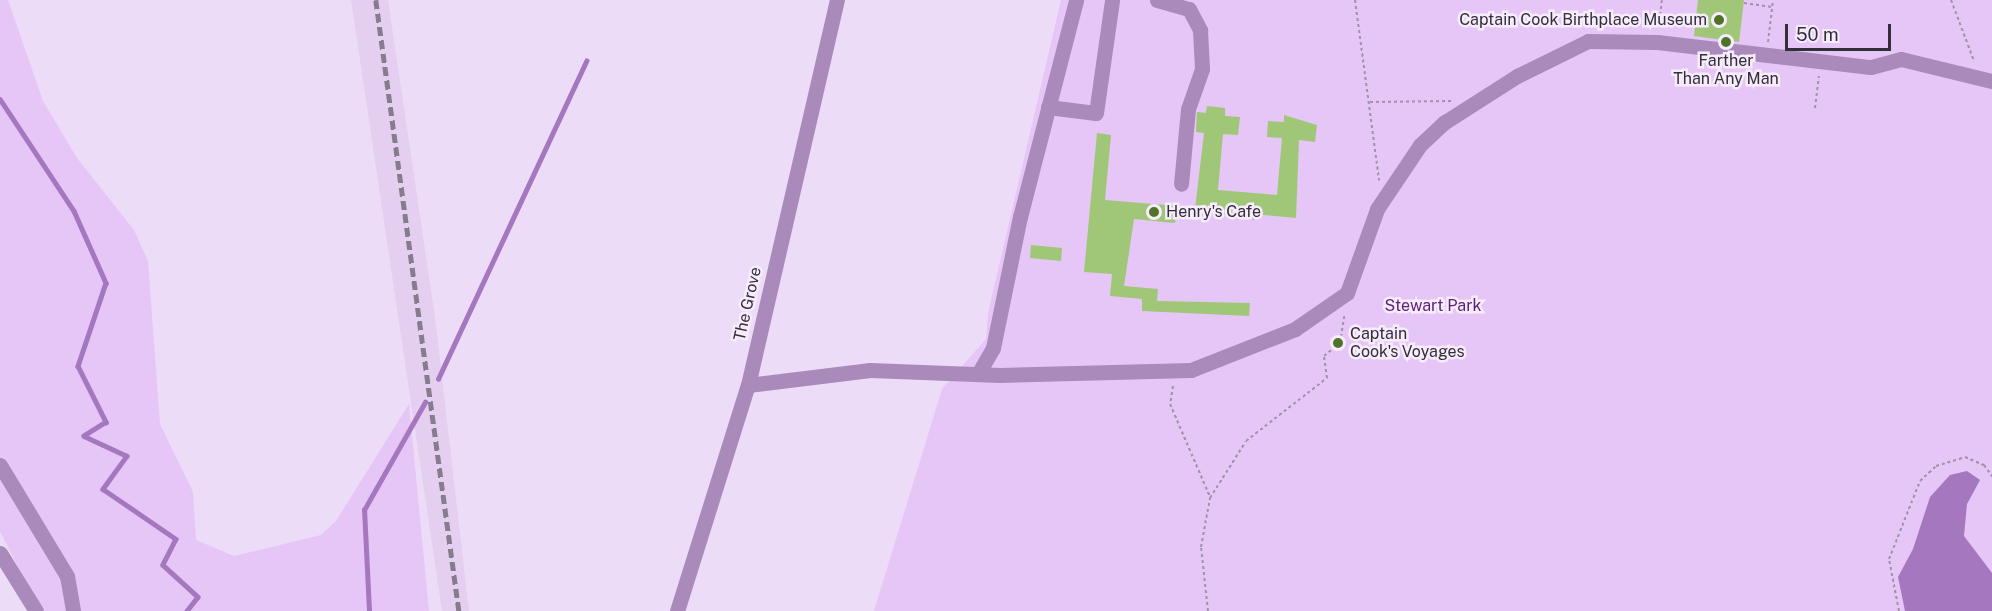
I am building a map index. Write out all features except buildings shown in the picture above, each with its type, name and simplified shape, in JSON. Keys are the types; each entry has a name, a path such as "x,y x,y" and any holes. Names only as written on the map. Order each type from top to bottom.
{"street":[{"name":"The Grove","path":"677,611 748,385 837,0"},
{"path":"978,374 993,348 1048,106 1076,0"},
{"path":"1048,106 1096,113 1112,0"},
{"path":"1157,0 1189,9 1200,30 1202,69 1188,109 1181,184"},
{"path":"748,385 870,370 978,374 1191,370 1295,329 1347,293 1377,209 1420,145 1477,101 1588,41 1658,42 1871,67 1901,59 1992,81"},
{"path":"0,465 67,576 73,611"},
{"path":"0,553 36,611"}],"path":[{"path":"1355,0 1380,168 1377,209"},
{"path":"1658,42 1662,0"},
{"path":"1767,55 1773,0"},
{"path":"1951,0 1972,59 1992,81"},
{"path":"1744,3 1772,7"},
{"path":"1815,108 1819,73"},
{"path":"1369,102 1477,101"},
{"path":"1208,611 1201,547 1210,498 1246,441 1327,378 1324,356 1340,343 1347,293"},
{"path":"1191,370 1173,385 1170,404 1210,498"},
{"path":"1899,611 1889,559 1920,480 1936,466 1965,457 1984,465 1992,476"}],"shaded area":[{"path":"351,0 388,0 435,317 469,611 442,611"},
{"path":"1967,471 1980,480 1967,504 1964,536 1992,573 1992,611 1905,611 1898,577 1913,549 1930,497 1950,475"}],"green space":[{"path":"0,0 8,0 43,101 77,158 134,230 148,261 160,424 193,492 196,540 234,556 321,535 336,521 409,404 429,611 40,611 0,531"},
{"name":"Stewart Park","path":"1061,0 1992,0 1992,611 874,611 942,389 986,339 988,313"}],"waterway":[{"path":"438,379 586,61"},
{"path":"0,99 74,211 106,283 78,366 106,422 84,436 127,456 103,489 176,539 163,565 198,597 187,611"},
{"path":"369,611 364,510 425,402"}],"railway":[{"path":"376,0 459,611"}],"place":[{"name":"Captain Cook Birthplace Museum","path":"1719,20"},
{"name":"Farther Than Any Man","path":"1726,42"},
{"name":"Henry's Cafe","path":"1154,212"},
{"name":"Captain Cook's Voyages","path":"1338,343"}]}
